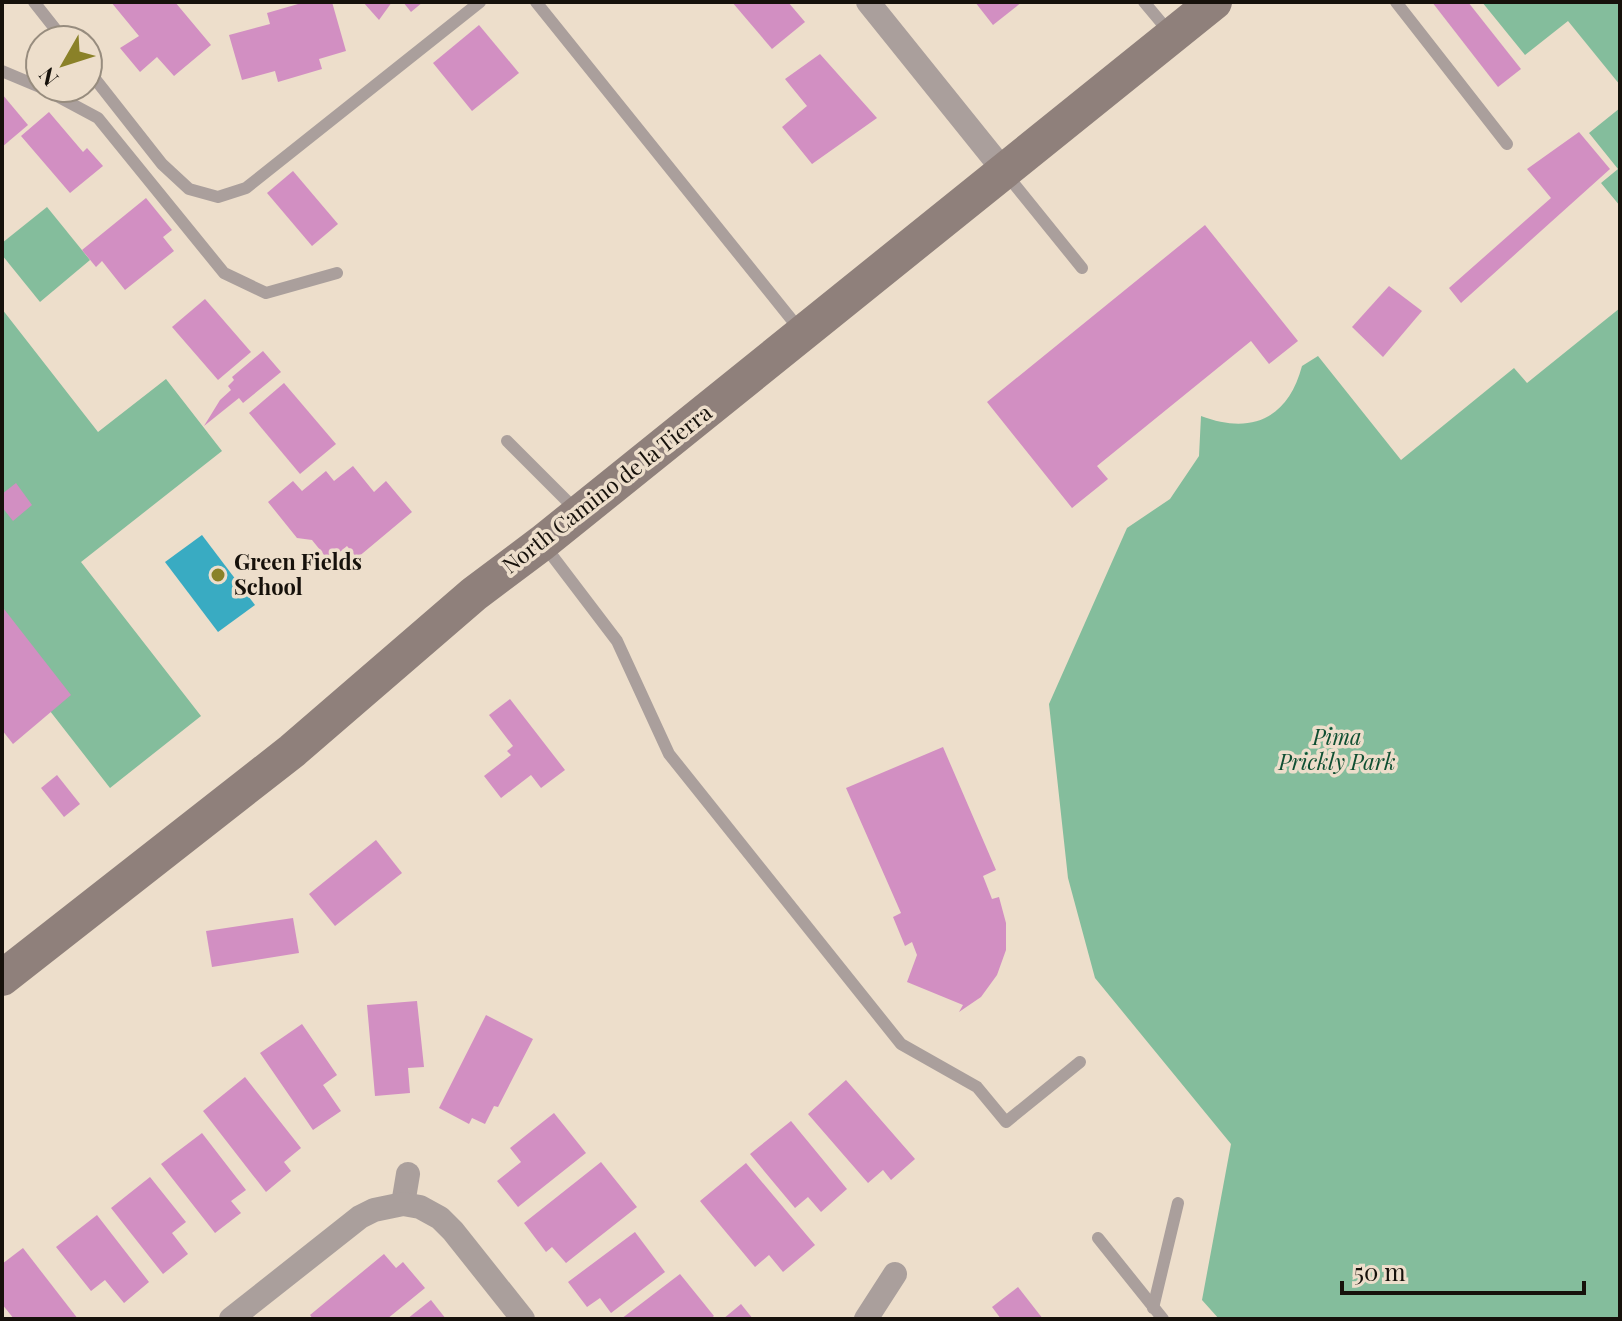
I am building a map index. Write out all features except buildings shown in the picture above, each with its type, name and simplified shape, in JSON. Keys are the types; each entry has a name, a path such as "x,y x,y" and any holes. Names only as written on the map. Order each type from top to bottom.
{"street":[{"path":"868,2 1004,171"},
{"name":"North Camino de la Tierra","path":"2,978 292,751 474,594 542,543 1214,2"},
{"path":"403,1204 408,1174"},
{"path":"231,1319 360,1217 388,1206 403,1204 420,1207 440,1218 523,1319"},
{"path":"866,1319 895,1274"}],"lane":[{"path":"34,2 51,24"},
{"path":"104,90 162,164 189,189 218,197 246,188 480,2"},
{"path":"536,2 803,333"},
{"path":"1144,2 1172,36"},
{"path":"1396,2 1507,144"},
{"path":"2,71 24,81"},
{"path":"71,104 98,118 224,273 266,293 337,273"},
{"path":"1004,171 1082,268"},
{"path":"507,441 578,513"},
{"path":"542,543 617,641 669,754 901,1044 977,1087 1006,1122 1080,1062"},
{"path":"1153,1308 1178,1203"},
{"path":"1098,1238 1163,1319"}],"green space":[{"path":"1482,2 1620,2 1620,85 1568,21 1525,55"},
{"path":"1620,108 1620,206 1601,183 1618,169 1589,133"},
{"path":"47,207 90,260 40,302 2,255 2,243"},
{"name":"Pima Prickly Park","path":"1620,308 1620,1319 1219,1319 1202,1300 1231,1144 1095,978 1068,878 1049,704 1127,528 1170,499 1199,456 1201,416 1236,424 1265,418 1287,399 1302,366 1318,356 1401,460 1514,368 1527,383"},
{"path":"2,309 98,432 166,379 222,451 81,562 201,716 110,788 50,711 2,611"}],"water":[{"path":"202,535 255,605 218,632 165,562"}],"place":[{"name":"Green Fields School","path":"218,575"}]}
